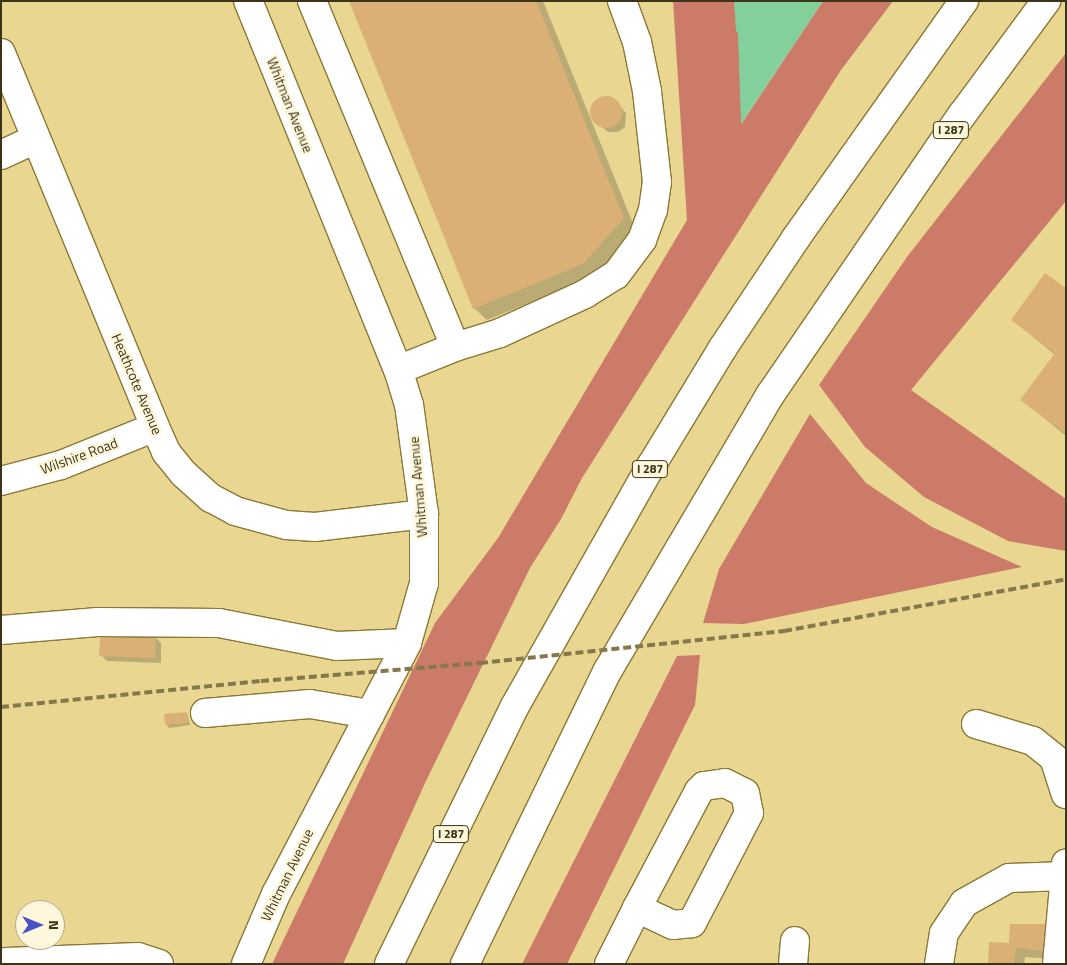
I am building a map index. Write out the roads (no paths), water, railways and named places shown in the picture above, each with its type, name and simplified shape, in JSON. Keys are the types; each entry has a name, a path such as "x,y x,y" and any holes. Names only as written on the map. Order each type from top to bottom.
{"main road":[{"name":"Whitman Avenue","path":"246,964 276,894 407,643 424,583 424,514 409,405 398,370 248,1"},
{"path":"312,1 455,348"},
{"path":"398,370 500,333 585,294 616,275 642,240 653,210 657,182 647,91 637,42 622,1"},
{"name":"I 287","path":"389,964 515,706 656,458 796,238 964,1"},
{"name":"I 287","path":"465,964 608,670 770,395 962,114 1046,1"},
{"name":"Heathcote Avenue","path":"1,53 154,427 166,452 211,498 261,520 315,527 424,514"},
{"path":"1,155 36,139"},
{"name":"Wilshire Road","path":"1,481 61,465 154,427"},
{"path":"1,630 56,628 98,622 219,623 337,646 407,643"},
{"path":"205,712 310,704 370,714"},
{"path":"976,724 1033,741 1054,758 1066,794"},
{"path":"609,964 637,908 704,786 725,783 745,793 749,813 692,923 673,925 637,908"},
{"path":"940,964 944,933 964,903 1009,878 1065,872 1057,964"},
{"path":"6,962 109,961 138,957 159,964"}],"waterway":[{"path":"737,1 739,30"}],"railway":[{"path":"1,707 261,681 480,663 784,631 1066,579"}]}
